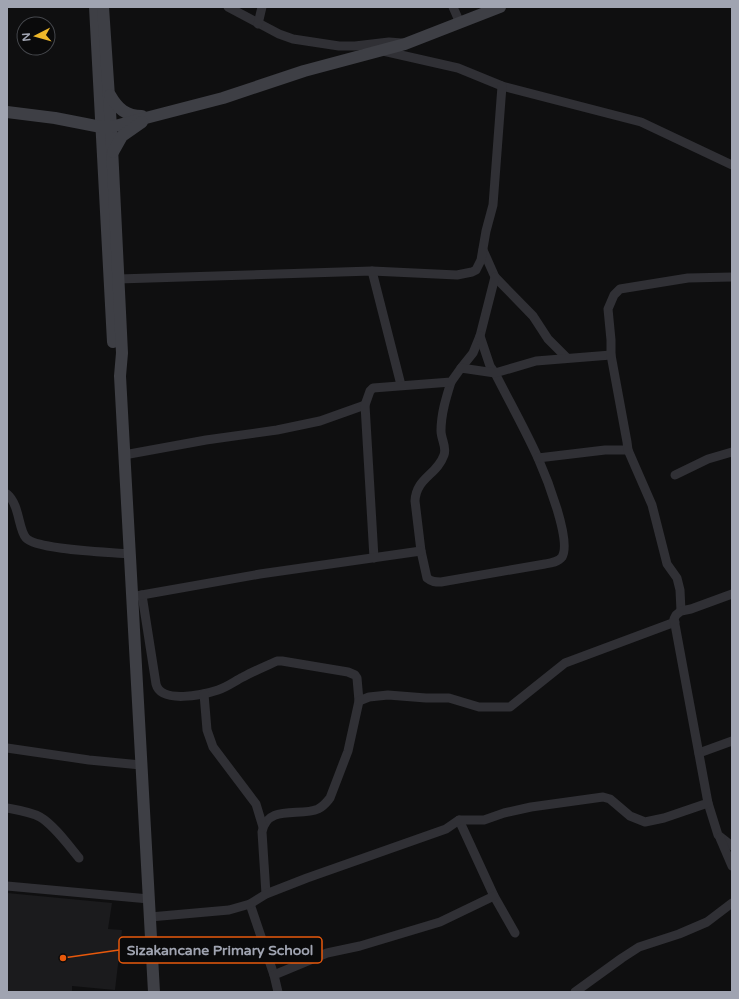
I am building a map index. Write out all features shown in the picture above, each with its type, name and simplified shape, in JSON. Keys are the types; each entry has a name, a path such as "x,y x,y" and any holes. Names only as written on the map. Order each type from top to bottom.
{"street":[{"path":"95,7 106,127 114,281 122,353 120,376 130,554 157,688 161,693 170,696 204,694 219,689 274,663 282,661 352,673 357,678 359,701 348,751 330,798 325,805 314,810 274,815 268,819 263,827 262,832 266,894"},
{"path":"103,7 109,92 106,127 112,153 114,281"},
{"path":"228,7 258,24 286,37 339,46 355,46 390,42 406,44"},
{"path":"258,24 262,7"},
{"path":"453,7 460,23"},
{"path":"7,112 106,127 223,98 304,71 406,44 500,7"},
{"path":"382,50 458,68 502,86 642,122 732,165"},
{"path":"114,281 372,272 457,275 468,274 476,270 479,266 493,205 502,86"},
{"path":"109,92 121,111 135,116 150,116"},
{"path":"112,153 122,136 150,116"},
{"path":"721,159 732,159"},
{"path":"483,250 495,277 533,316 548,338 567,358"},
{"path":"372,272 401,385"},
{"path":"681,611 680,590 677,578 667,564 652,505 628,450 611,355 608,309 611,299 620,289 688,278 732,276"},
{"path":"480,336 490,366 538,458 561,522 564,536 564,551 559,560 553,562 502,572 435,582 430,581 427,578 421,551 415,493 418,487 434,470 444,455 445,451 441,425 444,401 451,382 474,353 480,336 495,277"},
{"path":"461,368 495,373 536,361 611,355"},
{"path":"374,558 364,405 370,391 373,388 451,382"},
{"path":"124,455 206,440 299,426 320,421 364,405"},
{"path":"538,458 605,450 628,450"},
{"path":"675,475 708,459 732,452"},
{"path":"7,494 11,497 26,538 32,542 48,546 130,554"},
{"path":"138,596 260,574 421,551"},
{"path":"732,594 691,609 681,611 675,617 708,803 718,835 732,866"},
{"path":"138,596 141,765 154,992"},
{"path":"359,701 369,697 388,695 449,698 479,707 510,707 565,663 675,622"},
{"path":"204,694 207,730 213,747 256,804 263,827"},
{"path":"699,753 732,742"},
{"path":"7,748 90,760 141,765"},
{"path":"150,917 229,910 250,904 266,894 307,878 446,829 459,820 484,820 504,813 531,807 603,797 610,799 630,816 644,822 664,818 708,803"},
{"path":"7,808 41,817 58,832 79,858"},
{"path":"459,820 494,896 515,933"},
{"path":"718,835 732,846"},
{"path":"7,886 149,899"},
{"path":"274,975 327,953 360,946 440,922 494,896"},
{"path":"575,992 639,947 679,934 707,922 732,903"},
{"path":"250,904 274,975 278,992"}],"shaded area":[{"path":"7,893 112,903 108,929 122,930 115,990 72,986 72,992 7,992"}],"place":[{"name":"Sizakancane Primary School","path":"63,958"}]}
